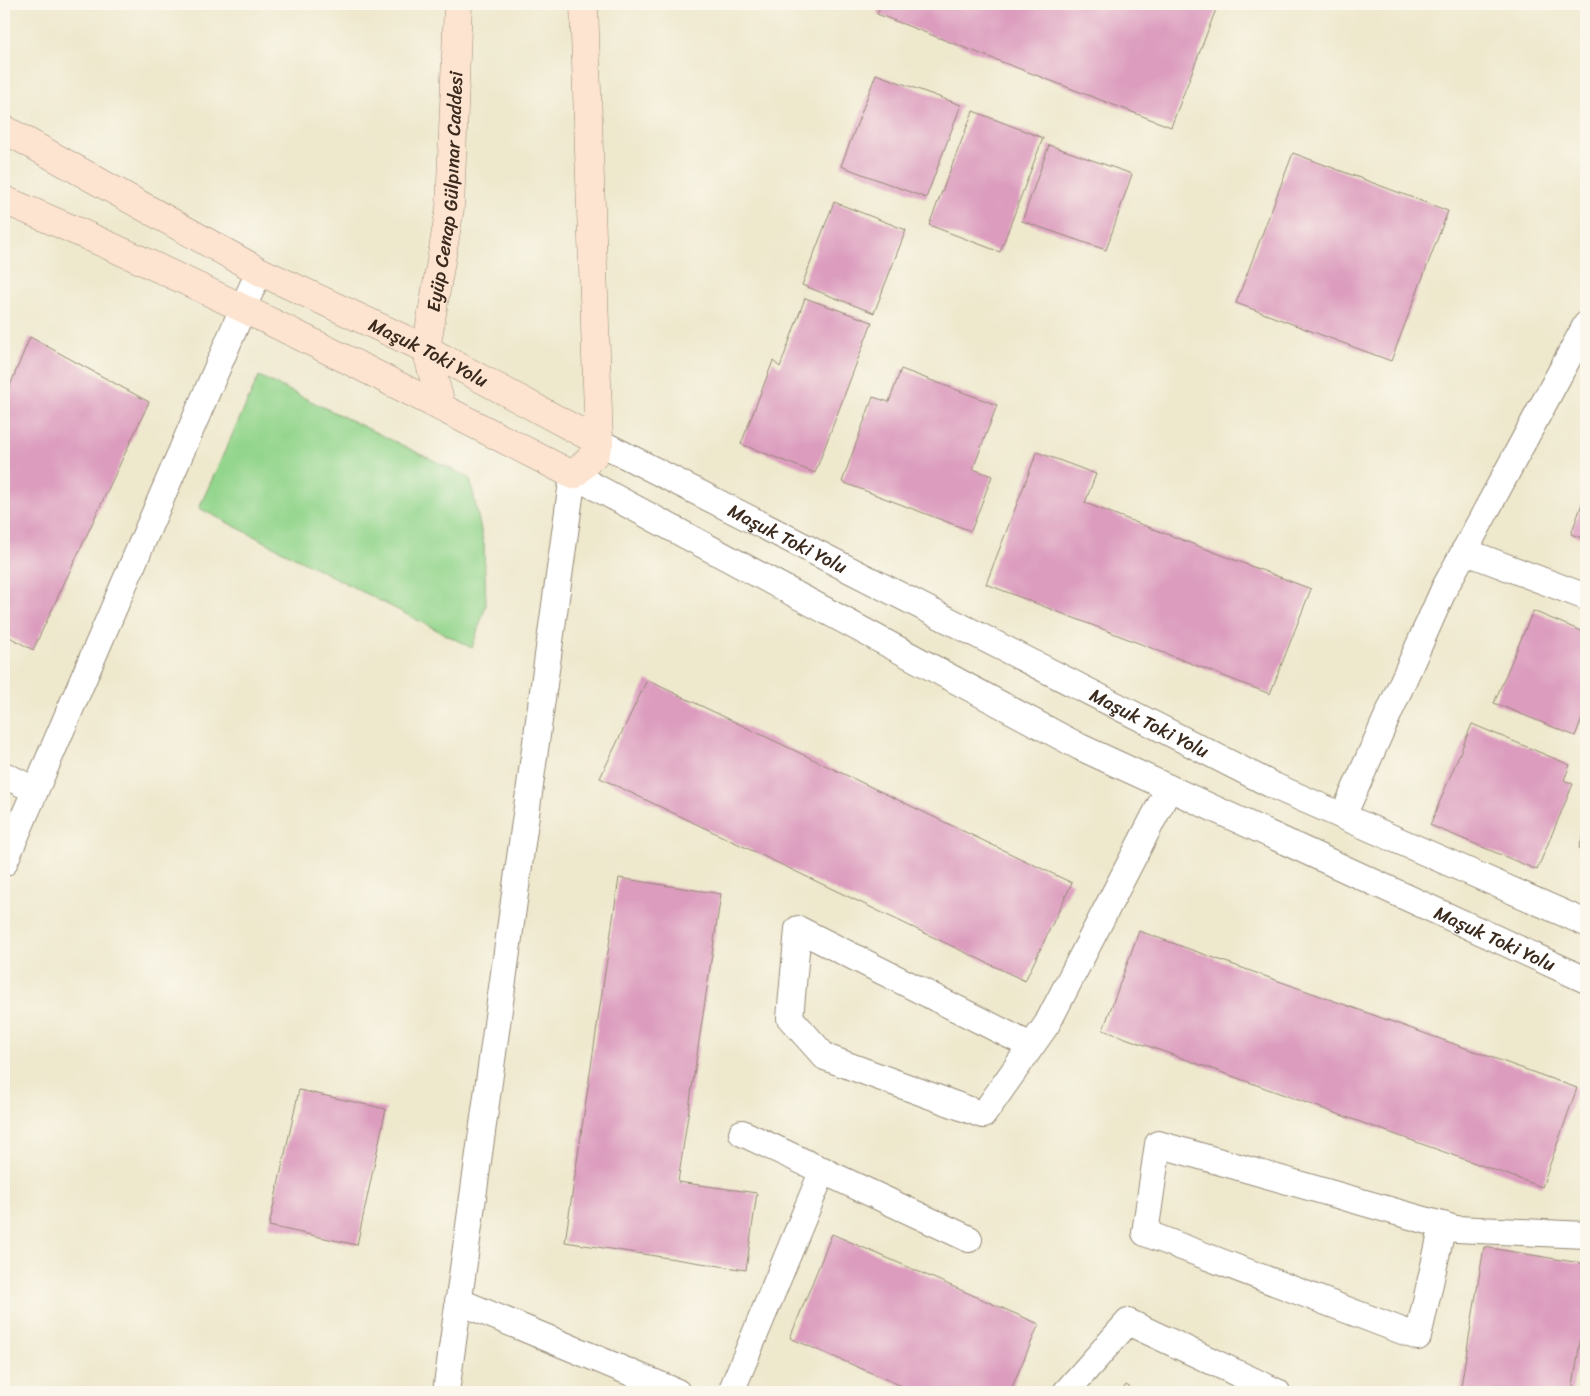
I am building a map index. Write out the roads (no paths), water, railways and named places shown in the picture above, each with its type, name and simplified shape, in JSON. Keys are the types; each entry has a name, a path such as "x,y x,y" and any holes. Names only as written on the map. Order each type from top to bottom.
{"main road":[{"name":"Eyüp Cenap Gülpınar Caddesi","path":"442,408 426,349 450,208 458,4"},
{"path":"4,200 85,234 243,309 573,475 595,454 599,442 584,4"},
{"name":"Maşuk Toki Yolu","path":"4,129 259,271 426,349 599,442"}],"street":[{"path":"4,864 259,271"},
{"path":"1343,816 1444,589 1586,325"},
{"name":"Maşuk Toki Yolu","path":"599,442 1274,786 1586,923"},
{"name":"Maşuk Toki Yolu","path":"573,475 1080,747 1586,980"},
{"path":"446,1392 573,475"},
{"path":"1464,551 1586,597"},
{"path":"4,775 35,790"},
{"path":"1031,1046 798,929 790,1018 825,1057 983,1115 1047,1024 1169,788"},
{"path":"742,1133 969,1239"},
{"path":"1443,1225 1418,1337 1145,1233 1158,1144 1443,1225 1456,1229 1586,1235"},
{"path":"731,1392 823,1170"},
{"path":"458,1301 677,1392"},
{"path":"1066,1392 1128,1322 1277,1392"}]}
